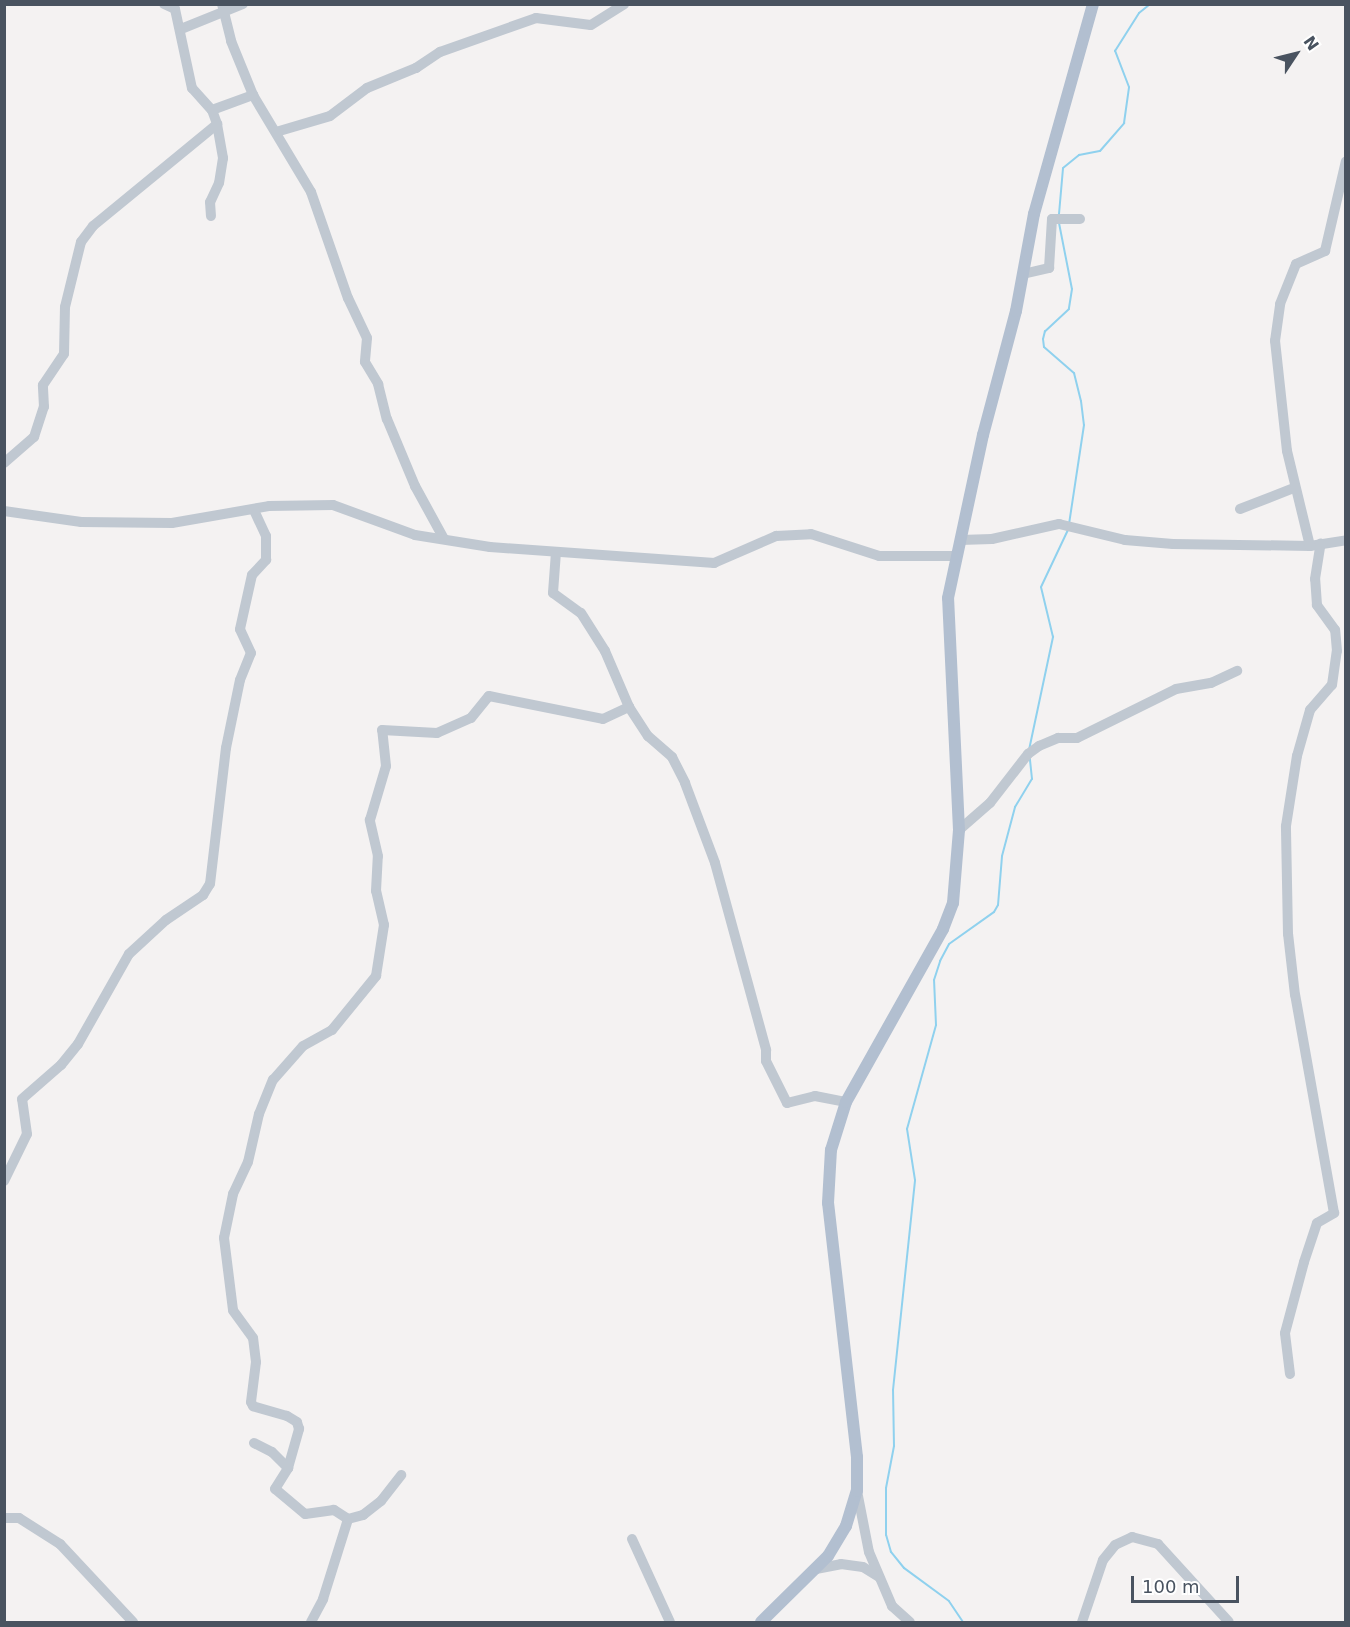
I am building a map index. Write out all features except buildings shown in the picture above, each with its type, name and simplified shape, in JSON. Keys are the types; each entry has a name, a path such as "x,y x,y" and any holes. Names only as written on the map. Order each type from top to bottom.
{"main road":[{"path":"760,1623 816,1569 846,1526 857,1491 857,1457 828,1194 831,1150 846,1102 949,915 956,888 959,830 947,622 957,556 1023,274 1036,203 1093,4"}],"street":[{"path":"164,4 176,7 188,77 192,88 212,110 217,124 224,158 219,183 210,202 211,216"},
{"path":"181,29 223,10 243,4"},
{"path":"276,132 330,116 367,88 416,68 440,52 536,18 591,25 624,4"},
{"path":"223,10 253,95 311,192 348,298 367,338 365,362 378,384 387,419 415,486 444,539"},
{"path":"212,110 253,95"},
{"path":"4,463 33,437 44,407 43,385 64,354 65,307 81,242 93,226 217,124"},
{"path":"1290,1374 1285,1333 1317,1222 1334,1213 1295,995 1288,934 1286,826 1297,756 1310,710 1332,684 1337,651 1335,630 1317,605 1316,544 1294,488 1275,341 1280,304 1296,264 1325,251 1346,160"},
{"path":"1023,274 1049,268 1050,223 1056,219 1078,219"},
{"path":"1240,509 1294,488"},
{"path":"4,511 81,522 172,523 298,504 333,505 415,535 490,548 714,563 776,536 811,534 879,556 957,556"},
{"path":"4,1181 27,1134 22,1099 61,1065 78,1044 129,954 166,920 203,895 210,884 226,748 240,680 251,653 240,629 252,575 266,560 266,536 254,510"},
{"path":"960,540 992,539 1059,524 1125,540 1154,542 1316,544 1346,540"},
{"path":"556,552 553,593 581,613 605,651 629,707 648,736 672,757 685,783 715,863 766,1050 766,1061 787,1103 814,1096 846,1102"},
{"path":"959,830 990,803 1028,754 1039,746 1058,738 1077,738 1176,689 1211,683 1237,672"},
{"path":"401,1475 381,1501 363,1515 348,1519 334,1510 305,1515 275,1489 288,1468 299,1429 297,1422 287,1416 253,1406 253,1338 233,1310 224,1238 233,1194 248,1162 259,1114 273,1080 303,1046 332,1030 376,976 384,925 376,891 378,856 370,820 386,766 382,730 437,733 471,718 489,696 603,719 629,707"},
{"path":"254,1443 272,1452 288,1468"},
{"path":"857,1491 869,1552 886,1587 898,1623"},
{"path":"4,1518 19,1518 60,1544 133,1623"},
{"path":"310,1623 322,1599 348,1519"},
{"path":"1082,1623 1103,1560 1115,1545 1132,1537 1158,1544 1229,1623"},
{"path":"632,1539 670,1623"},
{"path":"816,1569 841,1564 863,1567 878,1575 886,1587"},
{"path":"892,1606 910,1623"}],"waterway":[{"path":"1059,214 1063,168 1079,155 1100,151 1124,123 1129,87 1115,51 1139,13 1150,4"},
{"path":"1059,223 1072,289 1069,309 1045,331 1043,339 1044,347 1074,373 1081,401 1084,425 1069,524"},
{"path":"1029,750 1053,637 1041,587 1068,530"},
{"path":"963,1622 949,1601 904,1568 891,1552 886,1535 886,1488 894,1446 893,1390 915,1180 907,1129 936,1025 934,980 940,961 949,944 994,912 998,905 1002,856 1015,807 1032,779 1030,759"}]}
